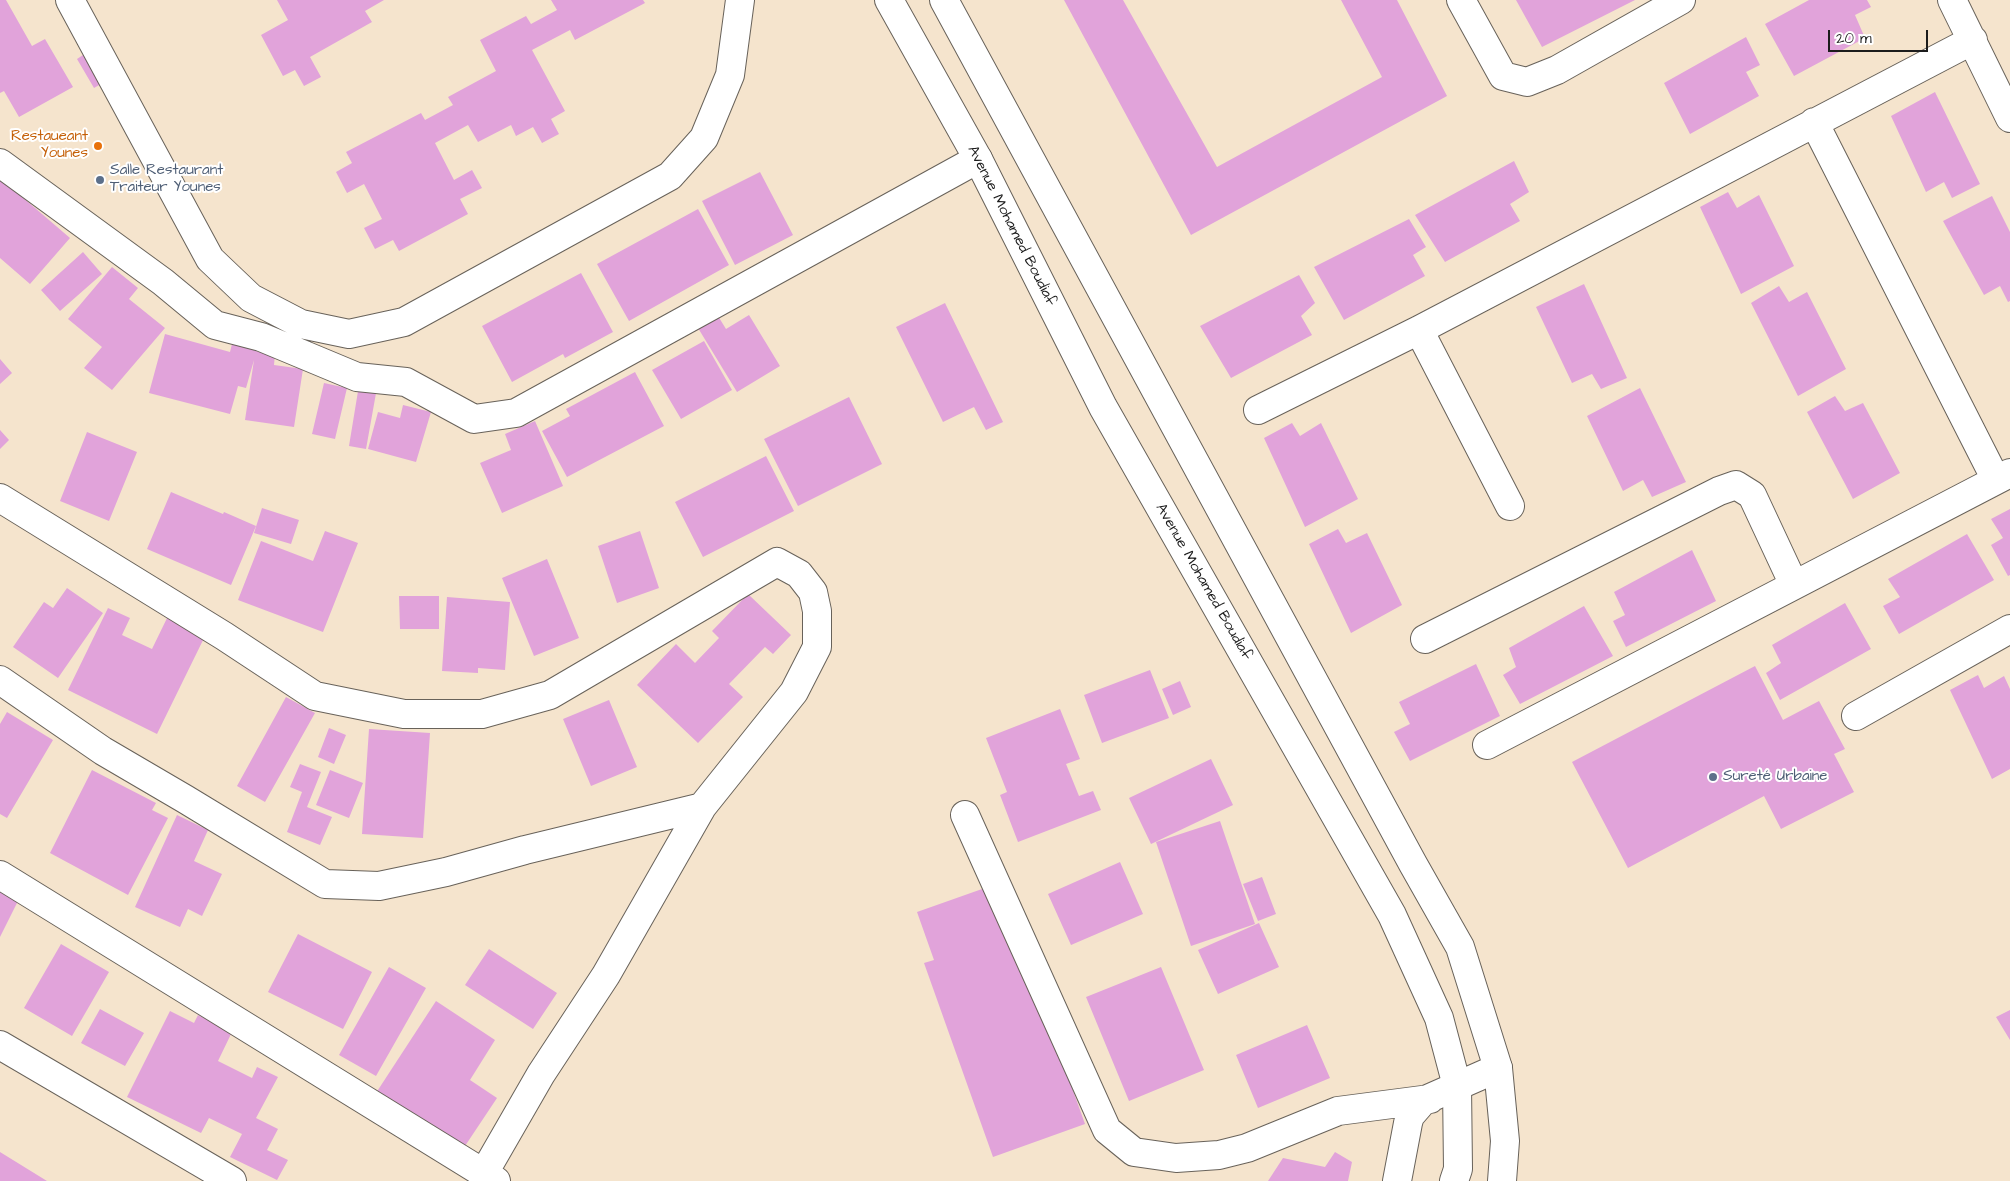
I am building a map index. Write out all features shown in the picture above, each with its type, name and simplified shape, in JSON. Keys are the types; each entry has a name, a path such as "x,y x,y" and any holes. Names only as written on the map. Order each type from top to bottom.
{"street":[{"path":"70,0 210,259 251,298 301,324 349,334 404,322 670,176 704,138 730,75 740,0"},
{"name":"Avenue Mohamed Boudiaf","path":"889,0 978,159 1103,407 1392,915 1438,1018 1457,1086 1458,1169 1454,1181"},
{"path":"944,0 1413,864 1460,947 1498,1068 1505,1141 1502,1181"},
{"path":"1461,0 1503,76 1527,82 1556,70 1681,0"},
{"path":"1952,0 2010,118"},
{"path":"1258,410 1420,330 1973,40"},
{"path":"1487,745 2003,477 1814,122"},
{"path":"0,163 163,282 215,325 261,337 357,377 406,382 474,419 516,413 978,159"},
{"path":"1420,330 1510,506"},
{"path":"1425,639 1736,484 1752,495 1794,585"},
{"path":"0,498 224,636 315,696 404,714 482,714 550,695 777,562 799,574 812,592 817,611 817,648 794,692 702,807 606,974 541,1074 479,1175 0,875"},
{"path":"1856,716 2010,629"},
{"path":"0,680 103,751 325,884 379,886 446,872 525,850 702,807"},
{"path":"965,815 1108,1130 1134,1152 1176,1158 1219,1155 1247,1148 1338,1111 1430,1099"},
{"path":"0,1045 232,1181"},
{"path":"1397,1181 1410,1116 1423,1101 1498,1068"}],"building":[{"path":"0,0 6,0 32,46 45,39 73,87 19,117 4,91 0,93"},
{"path":"277,0 384,0 365,11 372,22 310,57 321,77 304,86 295,70 283,76 261,35 288,20"},
{"path":"551,0 643,0 645,3 575,40 570,30 532,50 565,111 551,119 559,134 542,143 533,127 516,136 511,125 478,142 468,125 435,143 454,180 472,170 482,188 460,199 468,214 399,251 393,240 375,249 364,228 382,219 364,184 347,193 336,172 352,163 346,152 421,113 425,120 453,105 448,97 496,71 480,40 526,16 531,24 557,10"},
{"path":"1064,0 1123,0 1217,167 1382,77 1341,0 1397,0 1447,96 1191,235"},
{"path":"1516,0 1635,0 1542,47"},
{"path":"1809,0 1867,0 1871,7 1855,15 1865,38 1794,76 1765,24"},
{"path":"1746,37 1760,65 1746,72 1759,96 1690,134 1664,83"},
{"path":"89,51 108,80 94,88 77,59"},
{"path":"1935,92 1980,184 1952,198 1944,182 1926,192 1891,116"},
{"path":"1514,161 1529,192 1510,204 1520,221 1445,262 1415,215"},
{"path":"760,172 793,235 735,265 702,201"},
{"path":"0,178 70,238 30,284 0,258"},
{"path":"1728,192 1737,208 1759,195 1794,266 1741,294 1700,207"},
{"path":"1992,196 2010,232 2010,301 2008,302 2000,286 1984,295 1943,221"},
{"path":"698,209 729,265 629,321 597,264"},
{"path":"1409,219 1426,247 1413,255 1425,276 1344,320 1314,267"},
{"path":"83,252 102,274 60,311 41,290"},
{"path":"112,267 138,288 129,299 165,328 112,390 84,368 102,347 68,319"},
{"path":"581,273 613,332 565,358 563,354 512,382 482,326"},
{"path":"1299,275 1315,303 1301,316 1312,335 1231,378 1200,326"},
{"path":"1584,284 1627,378 1601,389 1592,374 1572,383 1536,307"},
{"path":"1779,286 1789,302 1807,292 1846,369 1798,396 1751,303"},
{"path":"945,303 1003,422 986,430 974,407 943,422 896,327"},
{"path":"749,315 780,366 737,392 698,328 718,316 726,329"},
{"path":"165,334 230,352 233,340 257,346 256,351 275,354 274,365 303,369 294,427 245,420 254,360 246,388 238,386 230,414 149,393"},
{"path":"704,341 732,390 681,419 652,370"},
{"path":"0,359 12,373 0,384"},
{"path":"635,372 664,426 567,477 542,431 570,416 566,409"},
{"path":"360,379 378,382 366,449 349,446"},
{"path":"324,383 347,388 335,439 312,434"},
{"path":"1640,388 1686,482 1652,497 1643,480 1623,491 1587,416"},
{"path":"1835,396 1845,411 1863,403 1900,473 1853,499 1807,412"},
{"path":"849,397 882,464 798,506 764,439"},
{"path":"403,405 431,412 416,462 368,449 378,412 400,418"},
{"path":"535,421 563,486 502,513 480,463 511,450 505,434"},
{"path":"1292,423 1300,436 1321,423 1358,499 1305,527 1264,438"},
{"path":"0,430 9,440 0,449"},
{"path":"87,432 137,452 109,521 60,501"},
{"path":"766,456 794,511 703,557 675,502"},
{"path":"171,492 256,526 231,585 147,549"},
{"path":"262,508 299,520 291,544 254,533"},
{"path":"2010,509 2010,575 2008,576 1991,545 2003,538 1991,519"},
{"path":"1338,529 1346,543 1367,533 1402,605 1351,633 1309,544"},
{"path":"325,531 358,543 323,632 238,600 261,541 313,561"},
{"path":"640,531 659,588 617,603 598,546"},
{"path":"1967,534 1994,580 1899,634 1883,606 1900,597 1888,579"},
{"path":"1692,550 1716,601 1626,647 1613,621 1625,615 1614,592"},
{"path":"547,559 579,638 534,656 502,578"},
{"path":"67,588 103,613 58,678 13,647 44,602 53,608"},
{"path":"748,594 791,635 773,654 765,647 729,684 743,697 698,743 637,685 676,644 695,663 719,638 712,631"},
{"path":"399,596 439,596 439,629 400,629"},
{"path":"447,597 510,602 505,670 478,668 478,673 442,671"},
{"path":"1845,603 1871,649 1780,700 1766,673 1781,663 1772,645"},
{"path":"1584,606 1613,656 1520,704 1503,675 1516,667 1509,648"},
{"path":"108,608 130,618 122,635 152,649 169,614 207,632 157,734 68,690"},
{"path":"1476,664 1500,716 1410,761 1394,732 1410,724 1399,702"},
{"name":"Sureté Urbaine","path":"1755,666 1783,720 1819,701 1845,749 1834,754 1854,792 1781,829 1764,796 1628,868 1572,762"},
{"path":"1150,670 1169,718 1102,743 1084,695"},
{"path":"1978,675 1984,688 2004,676 2010,689 2010,769 1992,779 1950,690"},
{"path":"1180,681 1191,707 1173,715 1162,689"},
{"path":"286,697 315,713 265,802 237,786"},
{"path":"609,700 637,767 591,786 563,719"},
{"path":"1060,709 1080,759 1066,764 1079,796 1093,791 1101,810 1018,842 1000,795 1007,792 986,738"},
{"path":"7,712 53,740 7,818 0,814 0,724"},
{"path":"329,728 346,735 334,764 318,757"},
{"path":"369,729 430,733 423,838 362,834"},
{"path":"1211,759 1233,805 1151,844 1129,798"},
{"path":"300,764 321,772 307,807 332,817 320,845 287,832 302,792 290,787"},
{"path":"92,770 156,803 152,810 168,818 128,895 50,853"},
{"path":"330,770 363,783 349,818 316,805"},
{"path":"177,815 208,830 194,861 222,874 202,916 188,909 180,927 135,907"},
{"path":"1220,821 1255,924 1191,946 1156,842"},
{"path":"1120,862 1143,914 1071,945 1048,894"},
{"path":"1262,877 1276,914 1258,921 1243,884"},
{"path":"999,883 1085,1124 993,1157 924,963 934,960 917,912"},
{"path":"0,887 20,897 0,937"},
{"path":"1259,923 1279,967 1218,994 1198,950"},
{"path":"298,934 372,972 343,1029 268,992"},
{"path":"61,944 109,972 72,1036 24,1008"},
{"path":"489,949 557,993 533,1029 465,985"},
{"path":"389,967 426,988 376,1076 339,1055"},
{"path":"1161,967 1204,1070 1129,1101 1086,997"},
{"path":"436,1001 495,1040 470,1080 497,1098 463,1149 376,1093"},
{"path":"100,1009 144,1033 125,1066 81,1043"},
{"path":"2010,1010 2010,1040 1996,1017"},
{"path":"170,1011 194,1023 198,1015 232,1032 218,1061 252,1078 257,1067 278,1077 256,1118 278,1129 267,1150 288,1160 277,1180 230,1157 242,1134 209,1118 201,1133 127,1097"},
{"path":"1307,1025 1330,1078 1258,1108 1236,1055"},
{"path":"0,1152 47,1181 0,1181"},
{"path":"1335,1152 1352,1162 1348,1181 1268,1181 1283,1158 1325,1167"}],"place":[{"name":"Restaueant Younes","path":"98,146"},
{"name":"Salle Restaurant Traiteur Younes","path":"100,180"},
{"name":"Sureté Urbaine","path":"1713,777"}]}
